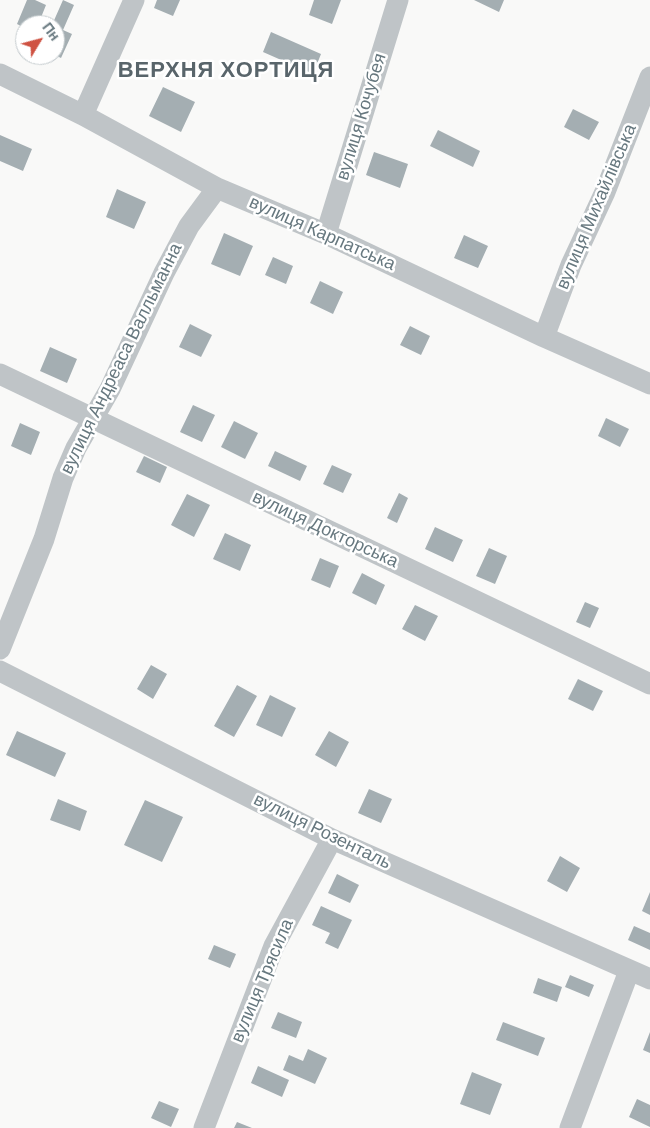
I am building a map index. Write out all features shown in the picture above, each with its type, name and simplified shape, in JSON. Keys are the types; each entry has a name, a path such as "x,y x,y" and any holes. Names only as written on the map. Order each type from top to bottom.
{"street":[{"path":"84,115 134,0"},
{"name":"вулиця Кочубея","path":"326,234 398,0"},
{"name":"вулиця Карпатська","path":"0,74 84,115 217,188 326,234 544,337 650,384"},
{"name":"вулиця Михайлівська","path":"544,337 571,265 605,192 650,77"},
{"name":"вулиця Андреаса Валльманна","path":"0,649 44,539 63,478 76,448 110,389 188,226 217,188"},
{"name":"вулиця Докторська","path":"0,374 650,684"},
{"name":"вулиця Розенталь","path":"0,671 332,839 650,979"},
{"name":"вулиця Трясила","path":"204,1128 274,946 332,839"},
{"path":"570,1128 629,971"}],"building":[{"path":"27,0 35,0 46,5 42,15 21,15"},
{"path":"63,0 74,5 65,25 65,15 56,15"},
{"path":"157,0 180,0 173,16 154,8"},
{"path":"314,0 341,0 332,24 309,15"},
{"path":"474,0 504,0 499,12"},
{"path":"65,31 72,34 65,49"},
{"path":"271,32 321,54 313,74 263,52"},
{"path":"163,87 195,102 181,132 149,116"},
{"path":"573,109 599,122 589,140 564,127"},
{"path":"438,130 480,151 473,167 430,146"},
{"path":"0,135 32,149 23,171 0,161"},
{"path":"374,152 408,164 400,188 366,175"},
{"path":"117,189 146,202 134,229 106,217"},
{"path":"224,233 253,246 240,276 211,264"},
{"path":"464,235 488,246 478,268 454,258"},
{"path":"273,257 293,266 286,284 265,275"},
{"path":"320,281 343,292 333,314 310,303"},
{"path":"190,324 212,335 201,357 179,347"},
{"path":"410,326 430,336 421,355 400,345"},
{"path":"50,347 77,359 67,383 40,371"},
{"path":"193,405 215,415 202,442 180,432"},
{"path":"606,418 629,429 620,447 598,436"},
{"path":"234,421 258,433 245,459 221,447"},
{"path":"20,423 40,432 31,455 11,446"},
{"path":"275,451 307,466 300,481 268,466"},
{"path":"144,456 167,467 160,483 136,472"},
{"path":"332,465 352,474 343,493 323,484"},
{"path":"399,493 408,498 397,523 387,518"},
{"path":"187,494 210,505 194,537 171,525"},
{"path":"435,527 463,540 453,562 425,549"},
{"path":"225,533 251,545 240,571 213,559"},
{"path":"489,548 507,556 495,584 476,576"},
{"path":"320,558 339,566 330,588 311,580"},
{"path":"362,573 385,585 376,605 352,593"},
{"path":"585,602 599,608 590,628 576,622"},
{"path":"415,605 438,616 425,641 402,629"},
{"path":"151,665 167,674 153,699 137,689"},
{"path":"578,679 603,691 593,711 568,699"},
{"path":"237,685 257,696 234,737 214,726"},
{"path":"270,695 296,708 282,737 256,725"},
{"path":"17,731 66,753 55,777 6,755"},
{"path":"329,731 349,742 336,767 315,755"},
{"path":"369,789 392,799 381,823 358,813"},
{"path":"58,799 87,811 80,831 50,820"},
{"path":"145,800 183,817 162,862 124,845"},
{"path":"560,856 580,868 567,892 547,881"},
{"path":"337,874 359,885 350,903 328,893"},
{"path":"650,892 650,915 642,911"},
{"path":"321,906 352,920 338,949 325,943 330,933 312,925"},
{"path":"634,926 650,933 650,950 628,940"},
{"path":"214,945 236,954 230,968 208,959"},
{"path":"570,975 594,985 589,997 565,987"},
{"path":"538,978 562,987 557,1002 533,993"},
{"path":"278,1012 302,1022 296,1038 271,1028"},
{"path":"503,1022 545,1038 538,1056 496,1040"},
{"path":"650,1032 650,1053 643,1050"},
{"path":"308,1049 327,1058 315,1084 283,1070 289,1055 303,1061"},
{"path":"258,1066 289,1080 282,1097 251,1083"},
{"path":"472,1072 502,1084 490,1115 460,1104"},
{"path":"637,1099 650,1105 650,1127 629,1117"},
{"path":"159,1101 179,1109 171,1127 151,1118"},
{"path":"237,1122 252,1128 234,1128"}],"district":[{"name":"ВЕРХНЯ ХОРТИЦЯ","path":"226,71"}]}
